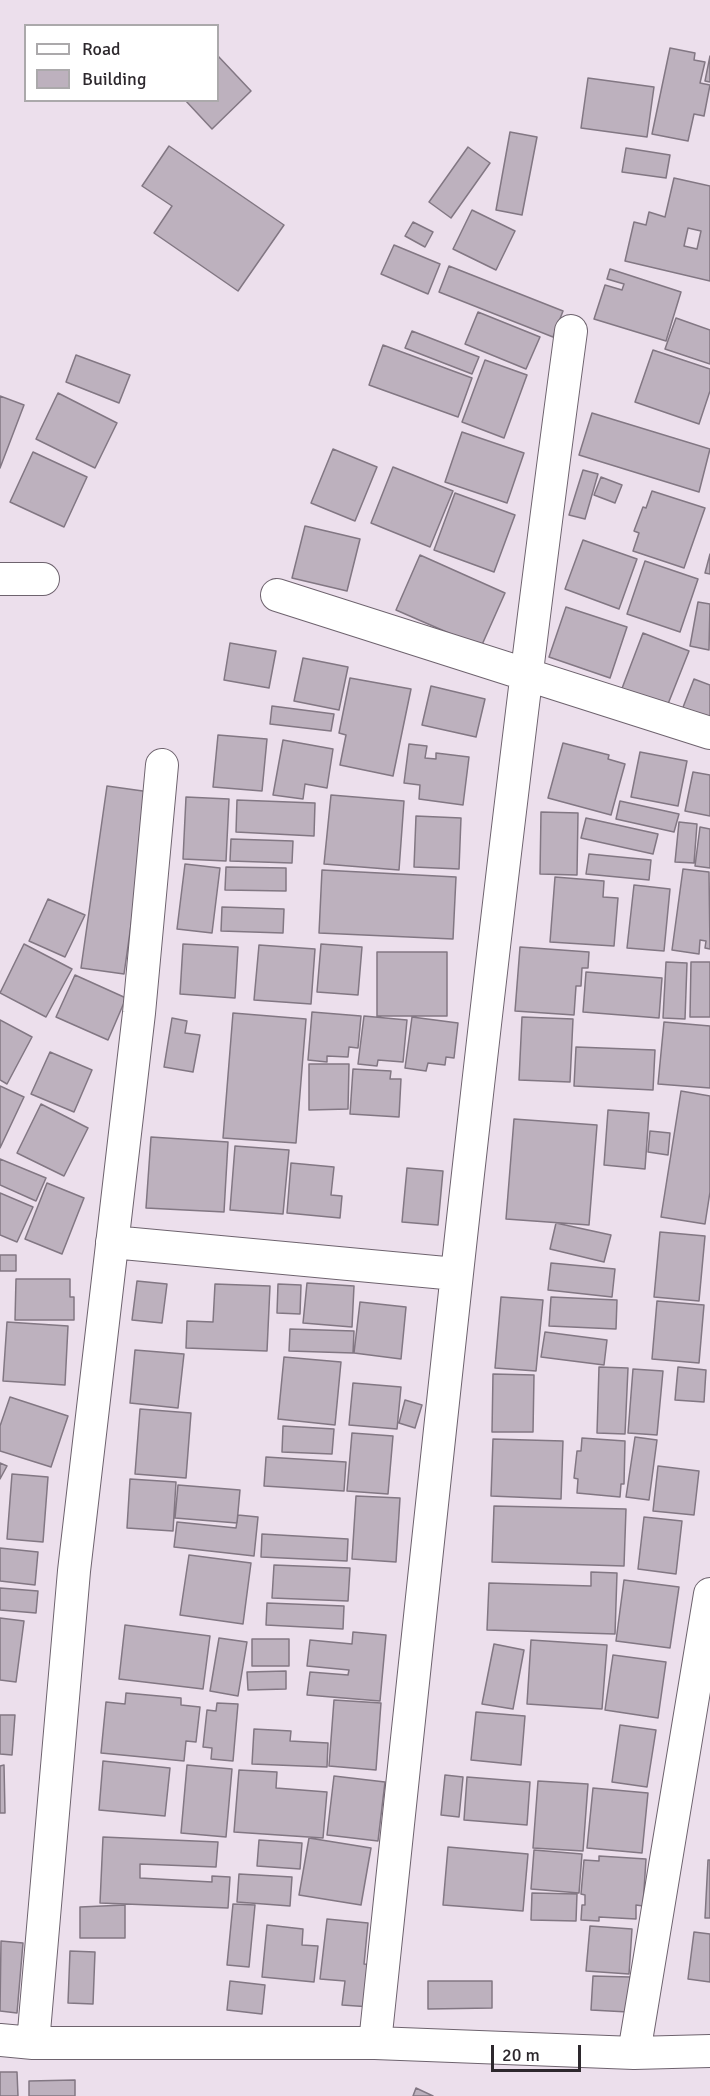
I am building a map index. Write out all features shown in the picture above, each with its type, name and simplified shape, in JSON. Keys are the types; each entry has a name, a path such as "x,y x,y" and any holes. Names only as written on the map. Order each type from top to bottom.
{"street":[{"path":"375,2043 456,1274 525,672 571,331"},
{"path":"0,579 43,579"},
{"path":"277,595 525,672 710,733"},
{"path":"33,2043 75,1571 139,1013 162,765"},
{"path":"112,1242 456,1274"},
{"path":"634,2053 710,1602"},
{"path":"0,2040 33,2043 375,2043 634,2053 710,2051"}],"building":[{"path":"670,48 695,53 694,60 705,62 700,83 710,85 704,116 694,114 688,141 652,134"},
{"path":"710,56 710,82 705,81"},
{"path":"219,57 251,91 212,129 187,102 219,102"},
{"path":"588,78 654,87 647,137 581,128"},
{"path":"510,132 537,137 522,215 496,210"},
{"path":"169,146 284,225 238,291 154,233 172,206 142,186"},
{"path":"468,147 490,163 451,218 429,202"},
{"path":"626,148 670,155 666,178 622,172"},
{"path":"674,178 710,186 710,281 625,261 634,222 646,225 649,212 665,217","holes":["688,228 701,231 697,249 684,246"]},
{"path":"472,210 515,231 496,270 453,249"},
{"path":"413,222 433,232 425,247 405,236"},
{"path":"394,245 440,264 428,294 381,274"},
{"path":"449,266 563,311 553,337 439,292"},
{"path":"610,269 681,292 666,341 594,319 605,285 622,290 624,284 607,279"},
{"path":"478,312 540,337 526,369 465,344"},
{"path":"676,318 710,330 710,364 665,349"},
{"path":"412,331 479,357 472,374 405,348"},
{"path":"383,345 472,378 458,417 369,385"},
{"path":"653,350 710,369 710,391 699,424 635,402"},
{"path":"76,355 130,375 119,403 66,382"},
{"path":"485,360 527,375 504,438 462,422"},
{"path":"58,393 117,423 95,468 36,439"},
{"path":"0,396 24,405 0,468"},
{"path":"592,413 710,449 699,492 579,455"},
{"path":"462,432 524,453 507,503 445,482"},
{"path":"333,449 377,467 355,521 311,503"},
{"path":"33,452 87,477 64,527 10,502"},
{"path":"393,467 453,491 430,547 371,523"},
{"path":"583,470 598,474 585,519 569,515"},
{"path":"601,477 622,485 615,503 594,495"},
{"path":"652,491 705,508 684,568 633,551 639,533 634,531"},
{"path":"455,493 515,515 494,572 434,550"},
{"path":"305,526 360,539 347,591 292,578"},
{"path":"583,540 637,559 619,609 565,589"},
{"path":"710,554 710,574 705,573"},
{"path":"420,555 505,593 481,647 396,610"},
{"path":"645,561 698,579 680,632 627,614"},
{"path":"698,602 710,604 709,650 690,646"},
{"path":"566,607 627,627 610,678 549,657"},
{"path":"643,633 689,651 666,709 621,691"},
{"path":"230,643 276,651 269,688 224,680"},
{"path":"303,658 348,667 339,710 294,701"},
{"path":"350,678 411,689 393,776 340,765 346,735 339,733"},
{"path":"694,679 710,685 710,726 680,715"},
{"path":"431,686 485,699 476,737 422,725"},
{"path":"272,706 334,714 331,731 270,724"},
{"path":"218,735 267,739 262,791 213,787"},
{"path":"283,740 333,749 327,788 305,784 303,799 273,795"},
{"path":"563,743 609,755 608,759 625,764 611,815 548,798"},
{"path":"409,744 427,746 425,758 436,759 436,753 469,757 463,805 419,799 420,785 404,783"},
{"path":"640,752 687,761 678,806 631,797"},
{"path":"693,772 710,775 710,816 685,811"},
{"path":"107,786 150,792 124,974 81,968"},
{"path":"331,795 404,801 399,870 324,864"},
{"path":"186,797 229,799 226,861 183,859"},
{"path":"237,800 315,803 314,836 236,832"},
{"path":"620,801 679,814 674,832 616,819"},
{"path":"541,812 578,813 577,875 540,874"},
{"path":"416,816 461,818 459,869 414,867"},
{"path":"586,818 658,834 653,854 581,838"},
{"path":"679,822 697,824 694,863 675,862"},
{"path":"700,827 710,829 710,868 695,866"},
{"path":"231,839 293,841 292,863 230,861"},
{"path":"589,854 651,860 649,880 586,874"},
{"path":"185,864 220,868 212,933 177,929"},
{"path":"226,867 286,868 286,891 225,890"},
{"path":"683,869 709,872 710,949 705,948 706,941 700,940 699,954 672,950"},
{"path":"322,870 456,877 453,939 319,933"},
{"path":"555,877 604,881 603,897 618,898 614,946 550,942"},
{"path":"634,885 670,889 664,951 627,948"},
{"path":"48,899 85,915 65,957 29,941"},
{"path":"222,907 284,909 283,933 221,931"},
{"path":"24,944 72,969 46,1017 0,993"},
{"path":"183,944 238,947 235,998 180,994"},
{"path":"321,944 362,947 358,995 317,992"},
{"path":"259,945 315,949 311,1004 254,1000"},
{"path":"520,947 589,952 588,968 582,968 581,986 576,986 574,1015 515,1011"},
{"path":"377,952 447,952 447,1016 377,1016"},
{"path":"666,962 687,963 685,1019 663,1018"},
{"path":"691,962 710,962 710,1017 690,1017"},
{"path":"586,972 662,978 659,1018 583,1012"},
{"path":"75,975 126,998 108,1040 56,1017"},
{"path":"312,1012 361,1016 358,1048 349,1047 348,1057 327,1056 327,1062 308,1060"},
{"path":"233,1013 306,1019 296,1143 223,1138"},
{"path":"364,1016 407,1020 403,1062 378,1060 377,1066 358,1064"},
{"path":"412,1017 458,1023 454,1058 446,1057 445,1065 428,1063 426,1071 405,1068"},
{"path":"522,1017 573,1019 570,1082 519,1080"},
{"path":"172,1018 187,1021 185,1033 200,1035 193,1072 164,1067"},
{"path":"0,1020 32,1037 7,1084 0,1080"},
{"path":"664,1022 710,1026 710,1088 658,1084"},
{"path":"576,1047 655,1050 653,1090 574,1086"},
{"path":"50,1052 92,1070 74,1112 31,1094"},
{"path":"309,1064 349,1064 348,1109 309,1110"},
{"path":"353,1069 391,1071 390,1079 401,1079 399,1117 350,1114"},
{"path":"0,1086 24,1097 0,1148"},
{"path":"681,1091 710,1096 710,1192 705,1224 661,1217"},
{"path":"41,1104 88,1128 64,1176 17,1153"},
{"path":"608,1110 649,1113 645,1169 604,1165"},
{"path":"514,1119 597,1125 589,1225 506,1219"},
{"path":"650,1131 670,1133 668,1155 648,1152"},
{"path":"151,1137 228,1142 224,1212 146,1208"},
{"path":"235,1146 289,1150 283,1214 230,1210"},
{"path":"0,1159 46,1178 36,1201 0,1185"},
{"path":"291,1163 334,1167 331,1195 342,1196 340,1218 287,1213"},
{"path":"407,1168 443,1171 438,1225 402,1222"},
{"path":"47,1183 84,1198 62,1254 25,1239"},
{"path":"0,1193 33,1207 17,1242 0,1235"},
{"path":"556,1223 611,1235 604,1262 550,1249"},
{"path":"660,1232 705,1236 699,1301 654,1297"},
{"path":"0,1255 16,1255 16,1271 0,1271"},
{"path":"551,1263 615,1269 612,1297 548,1290"},
{"path":"16,1279 70,1279 70,1297 74,1297 74,1320 15,1320"},
{"path":"137,1281 167,1284 162,1323 132,1320"},
{"path":"307,1283 354,1286 352,1327 303,1323"},
{"path":"215,1284 270,1286 267,1351 186,1348 187,1321 213,1322"},
{"path":"278,1284 301,1285 300,1314 277,1313"},
{"path":"501,1297 543,1300 536,1371 495,1368"},
{"path":"551,1297 617,1300 616,1329 549,1326"},
{"path":"657,1301 704,1305 699,1363 652,1359"},
{"path":"360,1302 406,1307 401,1359 354,1353"},
{"path":"7,1322 68,1326 65,1385 3,1381"},
{"path":"290,1329 354,1331 353,1353 289,1351"},
{"path":"545,1332 607,1340 604,1365 541,1357"},
{"path":"135,1350 184,1354 178,1408 130,1403"},
{"path":"284,1357 341,1362 335,1425 278,1419"},
{"path":"599,1367 628,1368 625,1434 597,1433"},
{"path":"678,1367 706,1370 704,1402 675,1400"},
{"path":"633,1369 663,1371 657,1435 628,1433"},
{"path":"493,1374 534,1375 533,1432 492,1432"},
{"path":"353,1383 401,1387 397,1429 349,1425"},
{"path":"10,1397 68,1416 51,1467 0,1451 0,1426"},
{"path":"405,1400 422,1405 415,1428 399,1423"},
{"path":"140,1409 191,1413 186,1478 135,1474"},
{"path":"283,1426 334,1429 332,1454 282,1452"},
{"path":"352,1433 393,1436 388,1494 347,1491"},
{"path":"635,1437 657,1440 649,1500 626,1497"},
{"path":"582,1438 625,1441 624,1484 621,1484 620,1497 577,1493 578,1479 574,1478 577,1451 581,1451"},
{"path":"493,1439 563,1441 561,1499 491,1496"},
{"path":"266,1457 346,1462 344,1491 264,1486"},
{"path":"0,1463 7,1466 0,1479"},
{"path":"658,1466 699,1471 694,1515 653,1511"},
{"path":"12,1474 48,1477 43,1542 7,1539"},
{"path":"130,1479 176,1482 173,1531 127,1528"},
{"path":"178,1485 240,1490 237,1523 175,1518"},
{"path":"356,1496 400,1498 396,1562 352,1559"},
{"path":"494,1506 626,1509 624,1566 492,1562"},
{"path":"238,1515 258,1517 254,1556 174,1547 177,1522 236,1528"},
{"path":"644,1517 682,1521 676,1574 638,1569"},
{"path":"262,1534 348,1539 347,1561 261,1557"},
{"path":"0,1548 38,1552 35,1585 0,1581"},
{"path":"189,1555 251,1563 243,1624 180,1615"},
{"path":"274,1565 350,1568 348,1601 272,1598"},
{"path":"591,1572 617,1573 615,1634 487,1630 489,1583 591,1586"},
{"path":"624,1580 679,1587 670,1648 616,1641"},
{"path":"0,1588 38,1591 36,1613 0,1610"},
{"path":"267,1603 344,1606 343,1629 266,1625"},
{"path":"0,1618 24,1621 16,1682 0,1680"},
{"path":"125,1625 210,1636 203,1689 119,1679"},
{"path":"353,1632 386,1635 380,1701 307,1695 310,1672 348,1675 349,1670 307,1666 310,1640 352,1644"},
{"path":"219,1638 247,1642 238,1696 210,1691"},
{"path":"252,1639 289,1639 289,1666 252,1666"},
{"path":"531,1640 607,1645 602,1709 527,1704"},
{"path":"494,1644 524,1650 513,1709 482,1704"},
{"path":"613,1655 666,1662 658,1718 605,1710"},
{"path":"286,1671 286,1689 248,1690 247,1672"},
{"path":"126,1693 181,1698 181,1705 200,1707 196,1742 186,1741 184,1761 101,1753 106,1702 125,1704"},
{"path":"334,1700 381,1703 376,1770 329,1766"},
{"path":"217,1703 238,1704 233,1761 211,1759 212,1748 203,1747 207,1710 216,1711"},
{"path":"476,1712 525,1716 521,1765 471,1760"},
{"path":"0,1715 15,1715 12,1755 0,1754"},
{"path":"620,1725 656,1730 647,1787 612,1782"},
{"path":"254,1729 291,1731 290,1741 328,1743 327,1767 252,1764"},
{"path":"103,1761 170,1768 165,1816 99,1810"},
{"path":"4,1765 5,1813 0,1813 0,1766"},
{"path":"187,1765 232,1769 226,1837 181,1833"},
{"path":"239,1770 277,1772 276,1788 327,1792 323,1838 234,1832"},
{"path":"445,1775 463,1777 459,1817 441,1815"},
{"path":"334,1776 385,1782 378,1841 327,1835"},
{"path":"467,1777 530,1782 527,1825 464,1820"},
{"path":"538,1781 588,1784 583,1851 533,1848"},
{"path":"593,1788 648,1793 642,1853 587,1848"},
{"path":"103,1837 218,1842 216,1867 140,1864 140,1878 212,1882 212,1876 230,1877 228,1908 100,1903"},
{"path":"309,1838 371,1848 361,1905 299,1895"},
{"path":"259,1840 302,1843 300,1869 257,1866"},
{"path":"448,1847 528,1854 523,1911 443,1905"},
{"path":"534,1850 582,1854 579,1893 531,1889"},
{"path":"599,1856 646,1859 643,1906 636,1905 636,1919 599,1917 599,1921 581,1920 582,1905 585,1905 585,1895 581,1894 584,1860 599,1861"},
{"path":"708,1860 710,1860 710,1918 705,1918"},
{"path":"239,1874 292,1877 290,1906 237,1902"},
{"path":"532,1893 577,1894 576,1921 531,1920"},
{"path":"233,1904 255,1905 249,1967 227,1965"},
{"path":"125,1905 125,1938 80,1938 80,1907"},
{"path":"327,1919 368,1923 364,1964 376,1965 371,2007 342,2005 345,1981 320,1979"},
{"path":"267,1925 303,1929 302,1945 318,1946 314,1982 262,1977"},
{"path":"590,1926 632,1929 629,1974 586,1971"},
{"path":"694,1932 710,1934 710,1982 688,1979"},
{"path":"1,1941 23,1943 17,2013 0,2011"},
{"path":"70,1951 95,1952 93,2004 68,2003"},
{"path":"593,1976 630,1977 628,2012 591,2010"},
{"path":"230,1981 265,1985 262,2014 227,2010"},
{"path":"428,1981 492,1981 492,2008 428,2009"},
{"path":"0,2072 17,2072 18,2096 0,2096"},
{"path":"75,2080 75,2096 29,2096 29,2081"},
{"path":"416,2088 433,2096 413,2096"}]}
